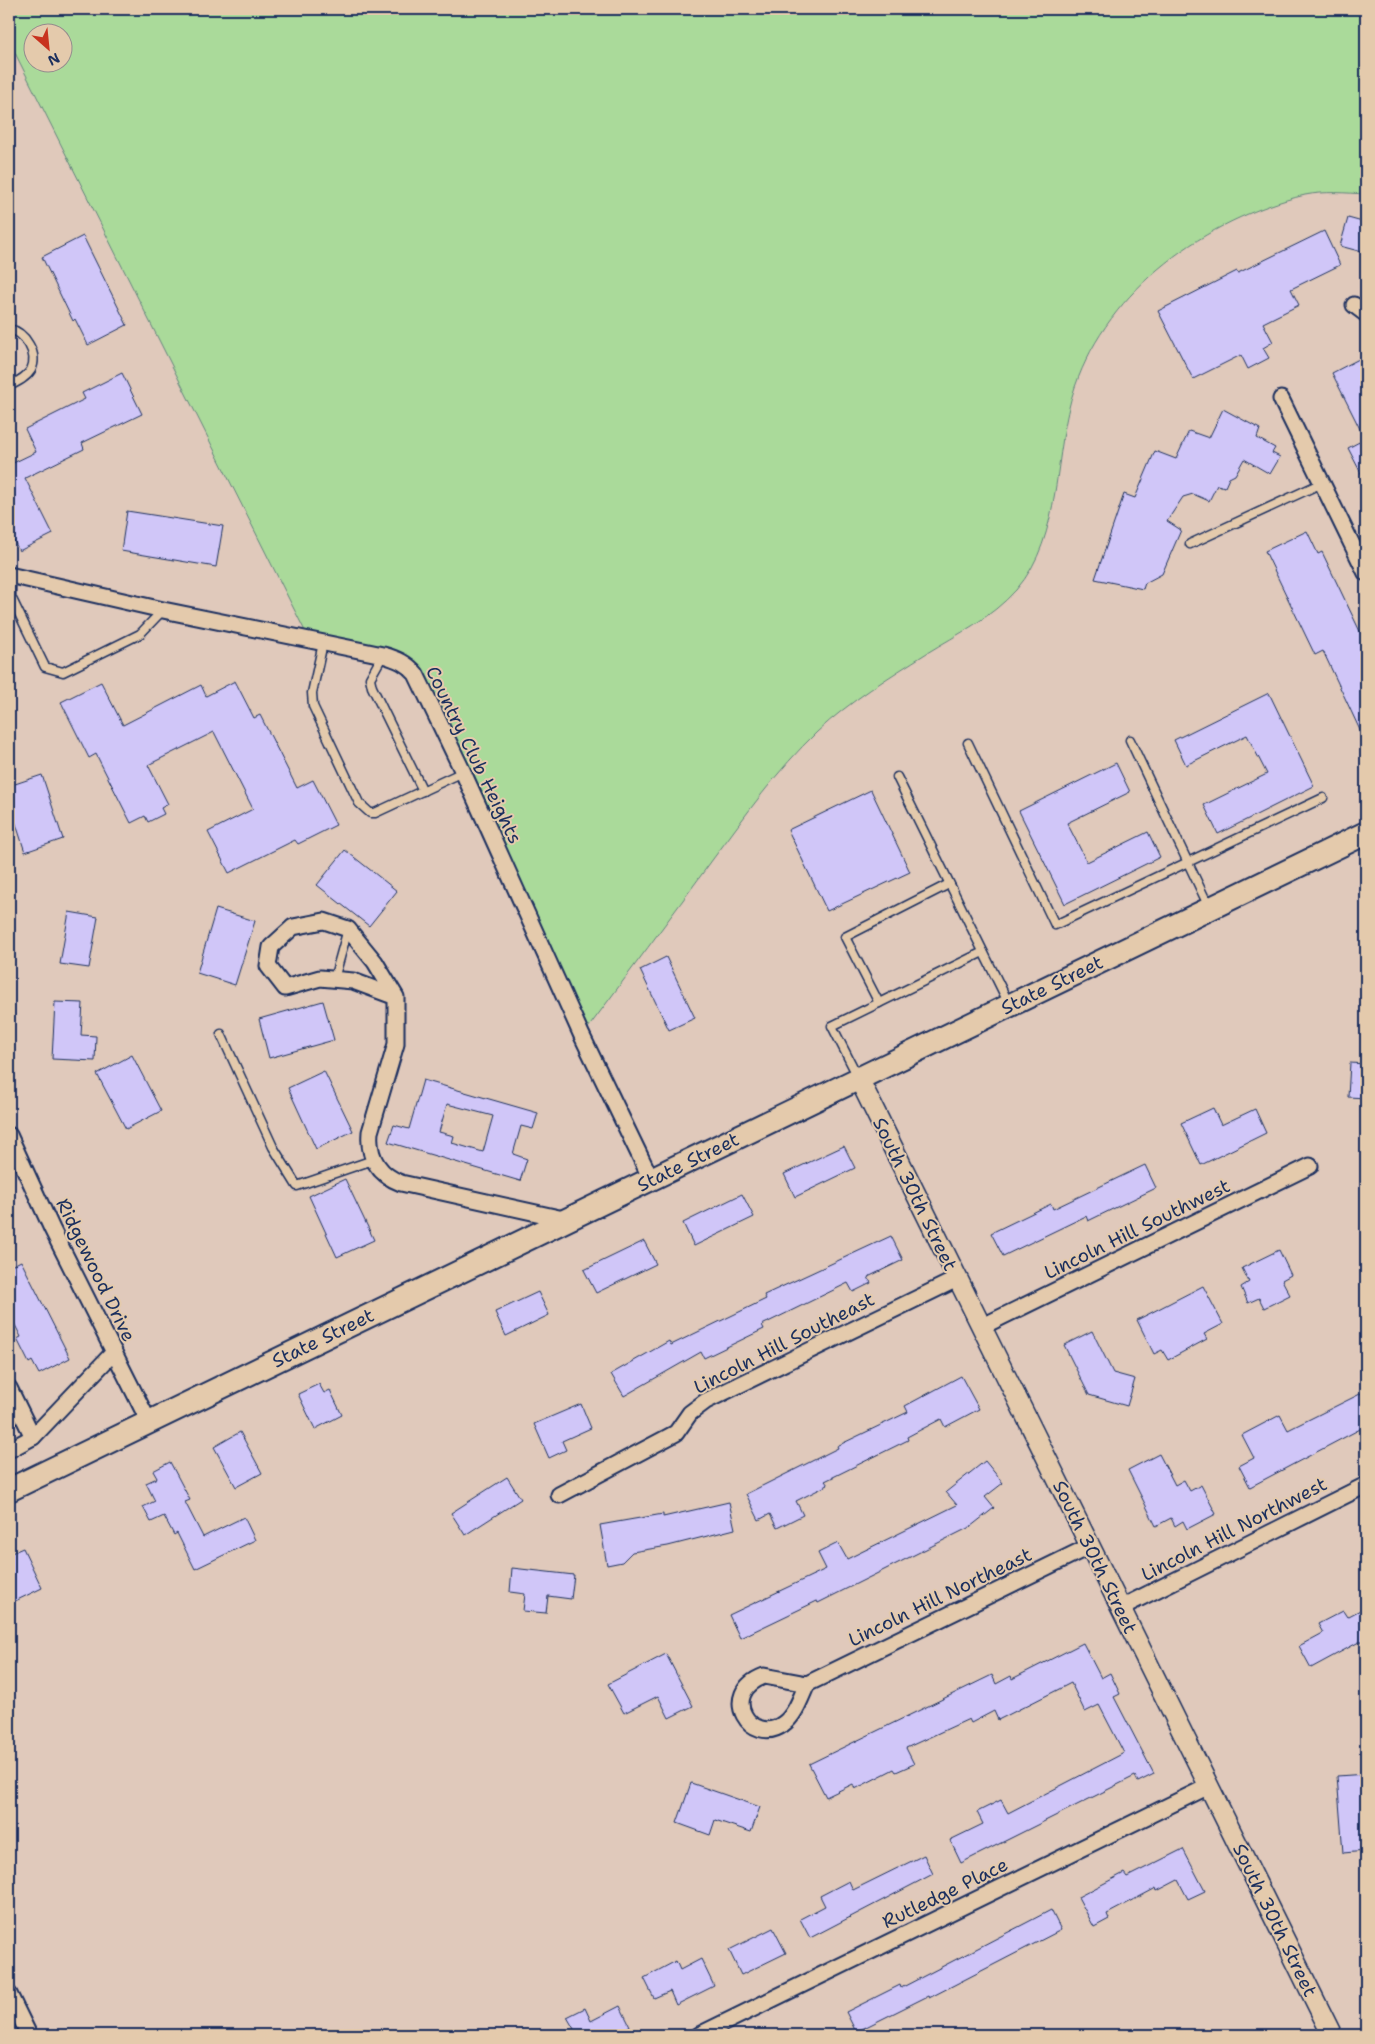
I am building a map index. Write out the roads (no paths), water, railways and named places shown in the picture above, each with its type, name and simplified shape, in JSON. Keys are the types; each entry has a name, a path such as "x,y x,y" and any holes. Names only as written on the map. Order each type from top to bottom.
{"main road":[{"name":"State Street","path":"9,1490 1366,833"}],"street":[{"path":"1281,399 1366,572"},
{"name":"Country Club Heights","path":"10,576 163,610 383,655 402,662 416,674 463,772 582,1036 651,1179"},
{"path":"396,997 353,981 334,979 320,978 285,988 268,966 271,947 293,927 324,921 348,929 375,962 396,997 396,1044 369,1141 373,1160 382,1172 391,1179 401,1183 568,1220"},
{"name":"South 30th Street","path":"859,1079 1332,2035"},
{"name":"Ridgewood Drive","path":"9,1135 150,1422"},
{"name":"Lincoln Hill Southwest","path":"981,1327 1310,1166"},
{"name":"Lincoln Hill Southeast","path":"559,1495 676,1433 690,1413 706,1401 957,1279"},
{"path":"9,1450 33,1437 114,1352"},
{"path":"9,1388 33,1437"},
{"name":"Lincoln Hill Northwest","path":"1120,1608 1366,1485"},
{"name":"Lincoln Hill Northeast","path":"807,1684 1090,1546"},
{"name":"Rutledge Place","path":"699,2035 1209,1786"},
{"path":"9,1994 29,2035"}],"lane":[{"path":"9,329 21,334 26,340 33,359 32,368 27,376 9,386"},
{"path":"1190,544 1322,483"},
{"path":"10,576 11,597 45,667 63,672 140,634 163,610"},
{"path":"323,643 312,692 312,706 359,803 370,813 375,813 463,772"},
{"path":"383,655 370,678 372,686 423,791"},
{"path":"1130,740 1210,909"},
{"path":"968,743 1055,925 1323,798"},
{"path":"897,778 1009,1006"},
{"path":"879,1003 845,937 949,884"},
{"path":"334,979 348,929"},
{"path":"859,1079 832,1026 983,952"},
{"path":"221,1034 273,1147 297,1186 373,1160"}]}
